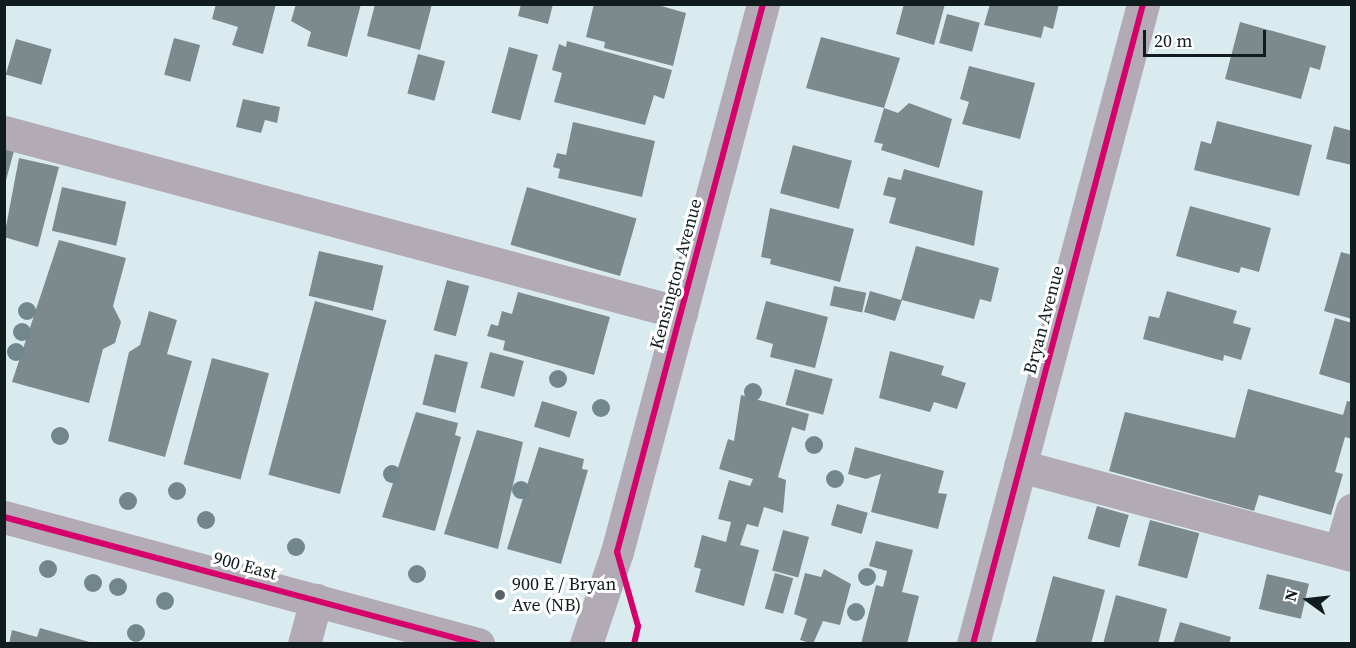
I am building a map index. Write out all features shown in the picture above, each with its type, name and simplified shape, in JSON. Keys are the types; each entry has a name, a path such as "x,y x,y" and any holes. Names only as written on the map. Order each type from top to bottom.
{"street":[{"name":"Kensington Avenue","path":"586,644 617,552 763,4"},
{"name":"Bryan Avenue","path":"973,644 1143,4"},
{"path":"4,132 681,313"},
{"path":"1020,466 1346,553 1352,510"},
{"name":"900 East","path":"4,517 478,644"},
{"path":"304,644 316,600"}],"building":[{"path":"216,4 276,4 263,54 232,45 238,27 212,19"},
{"path":"296,4 361,4 347,57 307,46 311,32 291,21"},
{"path":"375,4 432,4 420,50 367,36"},
{"path":"521,4 553,4 548,24 518,16"},
{"path":"594,4 654,4 686,13 673,66 604,48 605,42 586,37"},
{"path":"904,4 945,4 934,45 896,34"},
{"path":"990,4 1059,4 1053,29 1044,26 1041,38 984,25"},
{"path":"947,14 980,23 972,52 939,43"},
{"path":"1240,22 1326,46 1320,70 1310,67 1301,99 1225,79"},
{"path":"821,37 900,58 884,108 806,88"},
{"path":"174,38 200,45 190,82 164,75"},
{"path":"16,39 52,49 41,85 6,75"},
{"path":"567,41 672,70 664,99 654,95 645,125 554,102 562,73 552,70 559,44 566,47"},
{"path":"509,47 538,55 520,120 491,113"},
{"path":"418,54 445,61 434,101 407,94"},
{"path":"969,66 1035,83 1020,139 962,124 969,102 960,99"},
{"path":"243,99 280,107 277,123 265,120 261,133 236,127"},
{"path":"909,103 952,119 939,168 881,150 883,144 874,142 884,108 898,113"},
{"path":"1217,121 1312,145 1299,196 1194,170 1201,141 1211,144"},
{"path":"573,122 655,141 642,197 558,178 560,169 553,167 557,153 566,155"},
{"path":"1334,126 1352,131 1352,165 1326,159"},
{"path":"793,145 852,161 839,209 780,193"},
{"path":"4,148 14,151 5,184 4,184"},
{"path":"19,158 59,167 38,247 4,237"},
{"path":"904,169 983,191 974,246 889,223 896,198 883,195 888,177 901,180"},
{"path":"62,187 126,202 116,246 52,231"},
{"path":"527,187 637,218 620,276 510,245"},
{"path":"1190,206 1271,228 1259,272 1241,267 1239,273 1176,256"},
{"path":"770,208 854,229 840,282 770,264 771,259 761,257"},
{"path":"59,240 126,258 113,306 121,322 115,343 103,349 89,403 12,382"},
{"path":"916,246 999,268 991,302 980,299 974,319 902,300 895,321 864,312 870,291 901,300"},
{"path":"319,251 383,266 373,311 309,296"},
{"path":"1341,252 1352,255 1352,319 1324,311"},
{"path":"447,280 469,286 456,336 434,330"},
{"path":"834,286 866,293 862,312 830,306"},
{"path":"1167,291 1237,311 1233,323 1251,328 1241,360 1224,355 1223,361 1143,339 1149,316 1159,318"},
{"path":"518,292 610,317 594,375 503,350 505,341 487,336 491,324 498,326 502,311 512,314"},
{"path":"315,301 386,320 340,494 268,475"},
{"path":"766,301 828,317 815,368 770,357 773,344 756,339"},
{"path":"149,311 177,320 167,354 192,361 165,457 108,441 129,352 140,345"},
{"path":"1335,318 1352,323 1352,384 1319,374"},
{"path":"890,351 944,366 941,375 966,383 957,409 934,402 930,412 879,398"},
{"path":"490,352 524,361 514,397 480,388"},
{"path":"435,354 468,362 455,413 422,404"},
{"path":"212,358 269,373 241,480 184,464"},
{"path":"795,369 833,379 823,415 785,405"},
{"path":"1248,389 1343,415 1347,401 1352,402 1352,439 1345,437 1335,472 1343,474 1331,515 1259,495 1254,511 1109,471 1125,412 1235,438"},
{"path":"741,395 809,414 805,431 792,427 778,477 786,480 783,513 764,507 758,527 747,524 740,545 759,550 744,606 695,592 701,569 694,567 702,535 726,542 731,522 718,519 729,480 750,486 753,479 719,469 728,439 734,441"},
{"path":"542,401 577,412 569,438 534,427"},
{"path":"416,412 458,423 455,435 461,437 435,531 382,517"},
{"path":"477,430 523,442 498,549 444,534"},
{"path":"539,447 584,459 582,469 588,470 561,564 507,549"},
{"path":"855,447 944,471 938,493 947,494 938,529 871,512 881,474 866,479 848,474"},
{"path":"837,504 868,513 862,534 831,525"},
{"path":"1097,506 1129,515 1119,548 1088,539"},
{"path":"1150,520 1199,533 1187,579 1138,565"},
{"path":"783,530 809,537 798,578 772,571"},
{"path":"876,541 913,550 902,592 919,596 907,644 861,644 876,585 883,587 887,571 869,566"},
{"path":"824,569 851,584 840,625 823,621 813,644 800,640 807,619 794,614 805,573 821,577"},
{"path":"775,573 793,578 783,614 765,609"},
{"path":"1267,574 1309,584 1301,619 1259,609"},
{"path":"1053,576 1105,590 1091,644 1035,644"},
{"path":"1116,595 1167,609 1158,644 1103,644"},
{"path":"1180,622 1231,637 1229,644 1173,644"},
{"path":"40,628 93,644 9,644 12,630 37,637"}],"cycle path":[{"path":"634,644 638,626 617,552 763,4"},
{"path":"973,644 1143,4"},
{"path":"4,517 478,644"}],"place":[{"name":"900 E / Bryan Ave (NB)","path":"500,595"}]}
